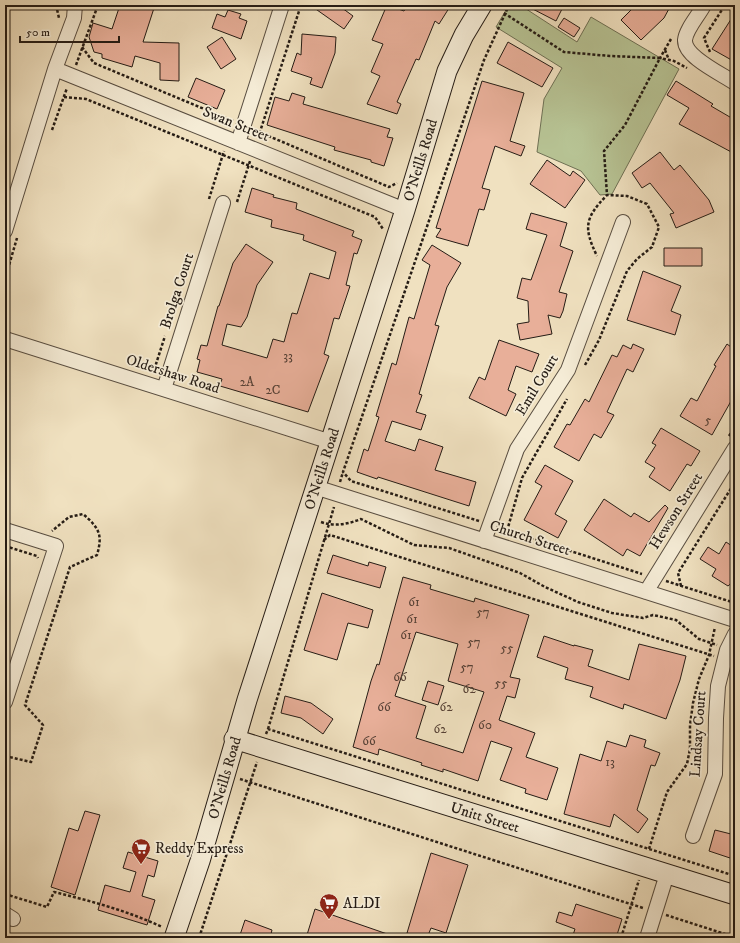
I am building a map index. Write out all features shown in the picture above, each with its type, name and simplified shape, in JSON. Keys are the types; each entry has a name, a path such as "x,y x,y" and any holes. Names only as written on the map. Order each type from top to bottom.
{"street":[{"path":"5,231 56,69 74,18 75,5"},
{"path":"233,141 282,5"},
{"name":"O'Neills Road","path":"168,933 200,861 234,739 405,210 446,71 464,35 482,5"},
{"path":"704,5 685,40 686,49 693,56 735,83"},
{"name":"Swan Street","path":"56,69 405,210"},
{"name":"Brolga Court","path":"164,389 230,203"},
{"name":"Emil Court","path":"484,541 517,449 568,370 623,222"},
{"name":"Oldershaw Road","path":"5,339 331,442"},
{"name":"Hewson Street","path":"646,592 735,448"},
{"name":"Church Street","path":"315,486 735,620"},
{"path":"5,530 56,546 5,702"},
{"name":"Lindsay Court","path":"693,836 715,774 718,686 726,655 735,634"},
{"name":"Unitt Street","path":"234,739 735,895"},
{"path":"647,938 667,874"}],"path":[{"path":"51,131 98,5"},
{"path":"230,203 249,165 301,5"},
{"path":"268,729 329,525 343,472 484,60 504,13 509,5"},
{"path":"711,54 704,38 725,5"},
{"path":"504,13 564,52 660,58 625,125 604,151 607,195"},
{"path":"665,49 669,60"},
{"path":"64,97 86,99 375,217 383,229"},
{"path":"209,200 223,155 233,141 236,114"},
{"path":"5,279 19,230"},
{"path":"146,370 156,364 166,334"},
{"path":"343,472 351,481 735,603"},
{"path":"681,586 678,573 735,482"},
{"path":"5,756 31,762 43,725 24,705 70,567 97,555 100,544 97,527 83,514 69,517 52,531 45,529"},
{"path":"305,517 329,525 347,524 361,519 414,545 449,548 520,572 545,587 578,602 612,614 643,618 654,615 676,620 699,639 712,642 726,655"},
{"path":"324,540 330,535 709,655 726,655"},
{"path":"621,938 667,792 687,764 690,749 690,725 693,703 699,679 709,655 722,599"},
{"path":"224,774 725,934 724,938"},
{"path":"199,938 249,782"},
{"path":"5,894 47,907 54,892 87,900 146,920 168,933"}],"green space":[{"path":"509,5 520,5 577,42 591,17 679,69 612,194 600,195 581,171 537,152 544,99 562,68 496,27"}],"building":[{"path":"120,5 155,5 143,42 179,43 179,81 160,80 160,63 135,56 132,67 102,58 102,54 94,52 89,37 93,23 112,29"},
{"path":"310,5 338,5 353,16 344,29"},
{"path":"387,5 404,11 408,5 451,5 439,24 435,21 419,60 416,59 397,102 401,104 397,114 367,104 380,76 371,72 383,44 372,40"},
{"path":"525,5 564,5 556,21"},
{"path":"636,5 671,5 664,18 641,40 621,20"},
{"path":"228,10 241,14 239,18 247,21 241,39 212,28 217,14 225,17"},
{"path":"735,13 735,62 712,49"},
{"path":"564,18 580,28 574,37 558,27"},
{"path":"302,34 336,37 335,53 322,88 310,84 312,78 291,71 297,53 301,55"},
{"path":"222,37 236,59 221,69 207,47"},
{"path":"508,42 553,68 542,87 497,63"},
{"path":"196,78 225,90 217,109 188,97"},
{"path":"482,81 524,93 510,141 525,146 521,156 495,146 482,188 490,190 484,210 479,209 468,246 436,237 441,229 436,228"},
{"path":"676,81 713,104 711,106 735,120 735,154 679,124 689,108 667,95"},
{"path":"292,93 305,97 303,104 390,129 387,137 393,138 384,166 371,162 371,160 334,150 335,147 267,125 275,97 289,101"},
{"path":"660,152 674,170 680,165 709,200 714,212 676,228 670,214 674,213 650,183 642,188 632,173"},
{"path":"547,160 570,176 573,171 585,180 565,208 530,184"},
{"path":"252,188 274,195 273,197 297,203 296,209 354,231 352,236 362,240 357,254 354,253 346,285 350,286 339,319 334,318 324,354 329,356 308,412 220,386 222,379 197,372 200,360 197,359 201,345 207,346 218,306 233,263 246,244 273,262 257,285 247,317 241,327 227,324 222,345 267,358 273,339 284,342 292,313 297,314 310,273 329,279 336,252 303,240 304,235 271,227 272,220 245,212"},
{"path":"531,213 567,223 560,246 573,251 559,292 567,294 563,311 560,318 548,315 552,334 520,340 517,324 529,322 528,301 517,298 522,278 531,280 547,235 526,229"},
{"path":"432,245 461,263 447,287 435,325 439,326 419,394 422,395 416,412 426,415 421,430 392,421 385,441 415,451 419,439 443,447 435,470 476,482 469,506 378,477 377,479 357,472 364,449 368,451 379,417 376,416 392,363 396,365 409,317 414,319 430,265 422,260"},
{"path":"664,248 702,248 702,266 664,266"},
{"path":"643,271 681,286 671,311 681,315 675,335 627,320"},
{"path":"499,340 539,354 532,372 516,366 508,390 516,394 506,416 469,398 479,377 485,380"},
{"path":"633,344 644,349 633,372 627,369 607,412 614,415 601,438 594,434 579,461 554,447 567,424 570,425 585,399 589,402 612,355 617,357 623,345 631,349"},
{"path":"727,344 735,350 735,394 712,435 680,416 691,398 697,401 716,366 714,365"},
{"path":"661,428 700,451 691,466 687,464 670,491 649,477 655,468 645,462 656,445 652,443"},
{"path":"545,465 573,481 555,514 567,521 558,538 524,520 542,486 535,482"},
{"path":"604,499 631,517 634,513 649,522 665,505 668,508 640,556 627,549 623,556 584,530"},
{"path":"726,542 735,548 735,580 728,586 712,576 716,569 700,559 708,547 719,554"},
{"path":"333,555 368,566 369,562 386,567 380,588 327,573"},
{"path":"403,577 431,585 430,589 474,602 475,598 529,615 510,677 520,679 515,698 507,696 499,720 535,733 526,757 558,768 547,800 525,793 526,789 500,780 512,748 491,741 478,781 443,769 443,772 421,765 422,763 379,749 378,755 353,747 371,681 377,664 379,665","holes":["416,632 458,644 448,681 484,692 463,753 416,738 426,706 395,696"]},
{"path":"322,593 373,610 368,628 348,623 337,660 304,650"},
{"path":"544,636 574,646 593,650 588,666 629,680 639,644 686,656 680,680 666,719 624,704 623,709 590,697 593,687 565,679 568,668 537,657"},
{"path":"428,681 444,686 438,705 422,700"},
{"path":"285,696 311,703 333,719 323,734 301,718 281,713"},
{"path":"630,735 646,740 644,747 660,753 655,766 651,765 637,810 648,819 638,833 614,814 610,827 564,814 580,754 601,761 607,741 626,747"},
{"path":"85,811 100,815 75,895 51,887 69,828 78,831"},
{"path":"715,830 735,835 735,850 733,859 709,851"},
{"path":"128,852 158,861 154,877 148,875 142,896 155,900 147,925 98,910 105,885 130,892 136,872 123,868"},
{"path":"431,853 468,865 446,933 431,928 427,938 424,938 407,933"},
{"path":"576,904 622,919 616,938 572,938 575,929 556,922 559,912 572,916"},
{"name":"ALDI","path":"315,909 393,936 393,938 306,938"},
{"path":"245,920 272,930 270,938 239,938"}],"place":[{"name":"Reddy Express","path":"141,865"},
{"name":"ALDI","path":"329,920"}]}
